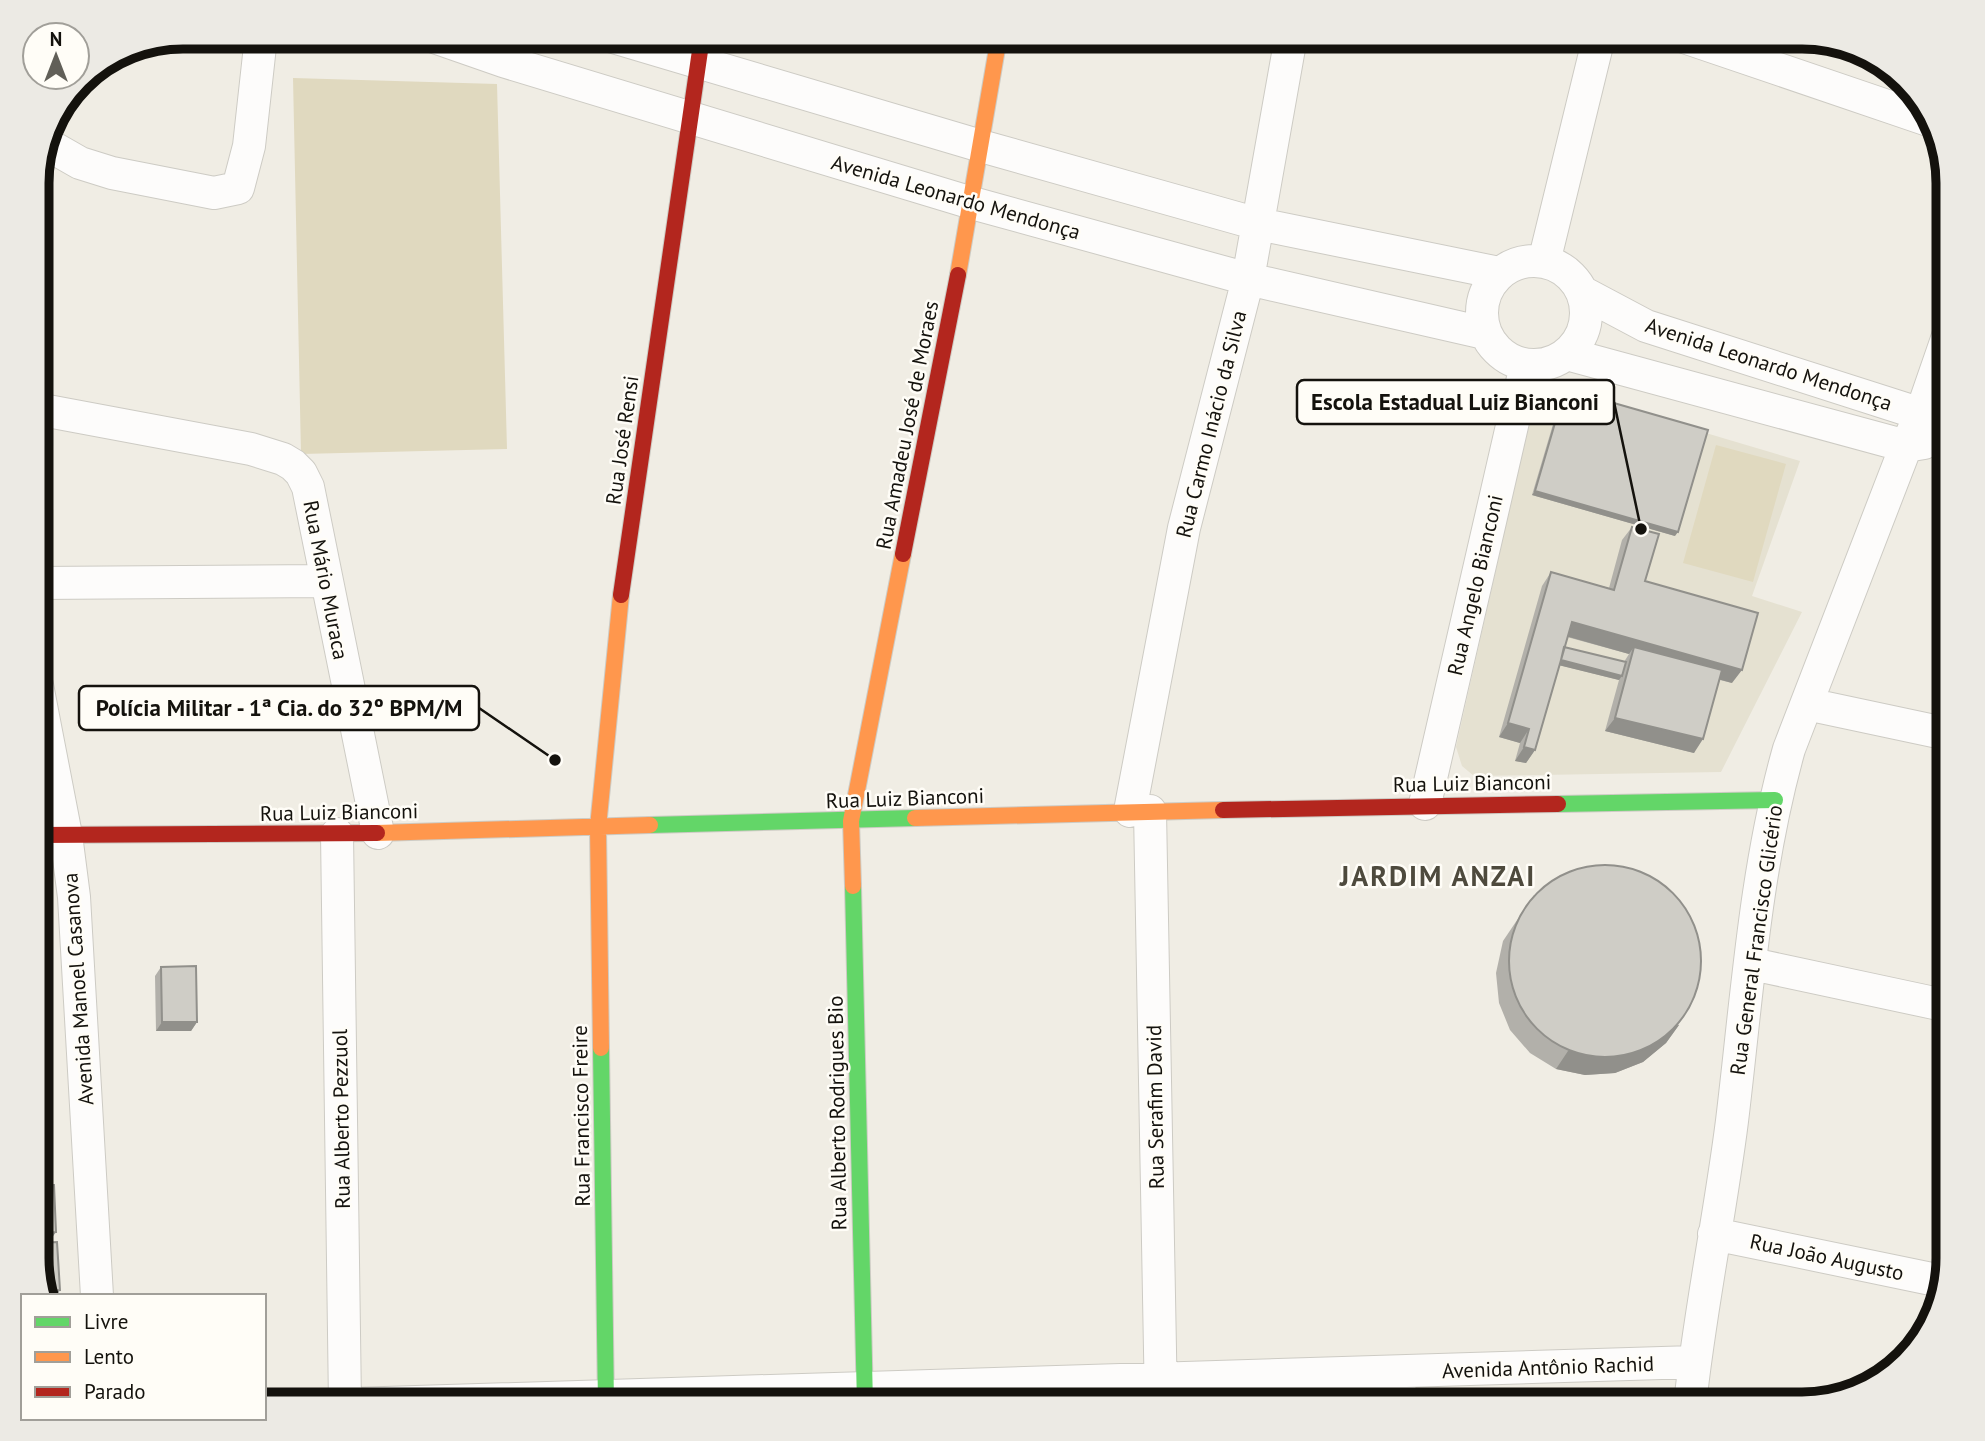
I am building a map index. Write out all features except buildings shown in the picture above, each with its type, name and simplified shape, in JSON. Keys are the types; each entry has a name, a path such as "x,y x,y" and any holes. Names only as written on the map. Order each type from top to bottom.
{"street":[{"path":"54,148 80,163 112,173 203,191 224,192 238,188 249,146 260,49"},
{"name":"Avenida Leonardo Mendonça","path":"468,49 972,203 1248,279 1485,333"},
{"path":"699,49 981,146 1258,224 1499,273"},
{"name":"Rua José Rensi","path":"598,827 618,608 699,49"},
{"name":"Rua Amadeu José de Moraes","path":"850,821 972,203 997,49"},
{"name":"Rua Carmo Inácio da Silva","path":"1140,811 1184,528 1248,279 1289,49"},
{"path":"1544,262 1596,49"},
{"path":"1719,49 1918,117"},
{"path":"1528,261 1544,262 1560,268 1573,278 1582,292 1586,309 1585,326 1578,341 1567,354 1553,362 1537,366 1526,365 1505,358 1493,347 1485,333 1481,317 1482,301 1489,285 1499,273 1528,261"},
{"name":"Avenida Leonardo Mendonça","path":"1582,292 1646,326 1921,414"},
{"name":"Avenida Leonardo Mendonça","path":"1567,354 1906,446"},
{"name":"Rua Angelo Bianconi","path":"1425,804 1526,365"},
{"name":"Rua General Francisco Glicério","path":"1691,1392 1728,1153 1763,865 1775,800 1789,749 1936,371"},
{"name":"Rua Mário Muraca","path":"49,411 251,449 283,459 301,473 308,487 378,833"},
{"path":"1921,414 1936,428"},
{"path":"1906,446 1936,441"},
{"path":"49,583 325,581"},
{"path":"1807,704 1936,731"},
{"name":"Rua Luiz Bianconi","path":"51,835 337,834 1425,804 1775,800"},
{"name":"Rua Serafim David","path":"1140,811 1160,1392"},
{"name":"Avenida Manoel Casanova","path":"49,814 51,835 74,897 97,1294"},
{"name":"Rua Alberto Rodrigues Bio","path":"850,821 865,1392"},
{"name":"Rua Francisco Freire","path":"598,827 606,1392"},
{"name":"Rua Alberto Pezzuol","path":"337,834 345,1392"},
{"path":"1752,964 1936,1003"},
{"name":"Rua João Augusto","path":"1714,1234 1934,1279"},
{"name":"Avenida Antônio Rachid","path":"1160,1392 1399,1373 1694,1362"},
{"path":"1399,1373 1400,1392"}],"shaded area":[{"path":"293,78 497,84 507,449 301,454"},
{"path":"1551,387 1800,461 1752,596 1802,612 1721,772 1474,776 1462,766 1456,747 1535,396"},
{"path":"1716,445 1786,464 1753,582 1683,563"}],"traffic: fast":[{"path":"1558,804 1775,800"},
{"path":"650,825 915,818"},
{"path":"853,886 865,1392"},
{"path":"601,1048 606,1392"}],"traffic: slow":[{"path":"958,275 997,49"},
{"path":"853,886 851,821 903,554"},
{"path":"601,1048 598,827 621,595"},
{"path":"915,818 1223,810"},
{"path":"377,833 650,825"}],"traffic: jam":[{"path":"621,595 700,49"},
{"path":"903,554 958,275"},
{"path":"1223,810 1558,804"},
{"path":"49,835 377,833"}],"place":[{"name":"Escola Estadual Luiz Bianconi","path":"1641,529"},
{"name":"Polícia Militar - 1ª Cia. do 32º BPM/M","path":"555,760"}],"district":[{"name":"JARDIM ANZAI","path":"1438,875"}]}
